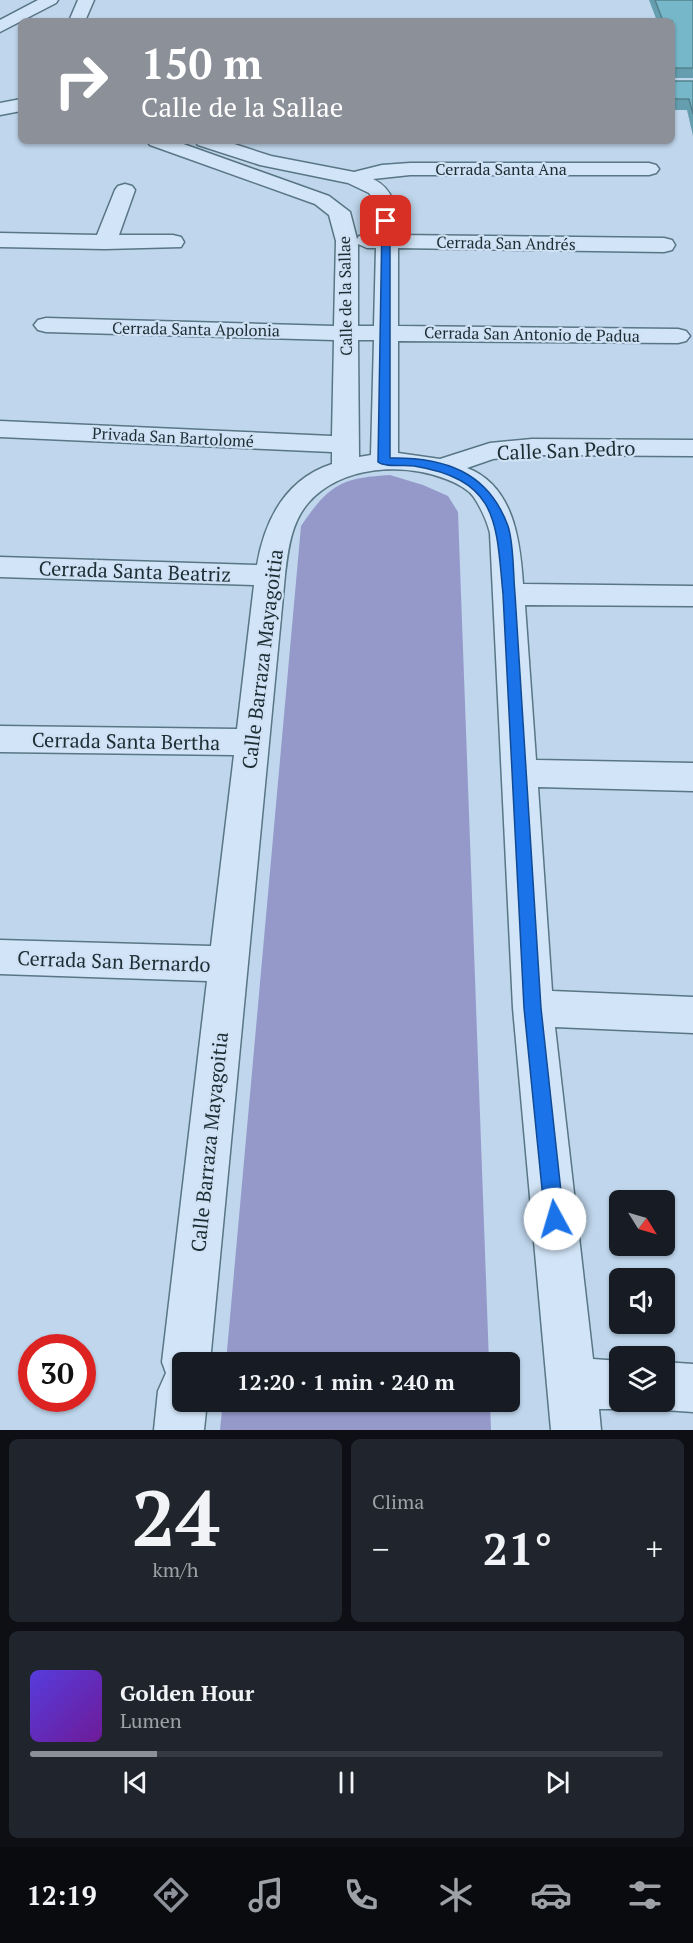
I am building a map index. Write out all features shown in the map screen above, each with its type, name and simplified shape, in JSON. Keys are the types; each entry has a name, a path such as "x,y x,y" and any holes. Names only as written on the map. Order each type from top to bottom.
{"street":[{"path":"27,18 50,0"},
{"path":"78,18 86,0"},
{"path":"2,37 18,25"},
{"path":"1,110 18,106"},
{"name":"Calle de la Sallae","path":"170,144 258,167 354,178 377,189 385,202 387,241 384,462"},
{"name":"Calle de la Sallae","path":"211,144 322,200 339,213 347,241 345,456"},
{"name":"Cerrada Santa Ana","path":"354,178 382,171 410,169 649,169"},
{"path":"105,242 125,190"},
{"path":"0,240 173,242"},
{"name":"Cerrada San Andrés","path":"347,241 664,245"},
{"name":"Cerrada Santa Apolonia","path":"46,325 385,333"},
{"name":"Cerrada San Antonio de Padua","path":"385,333 678,336"},
{"name":"Privada San Bartolomé","path":"0,429 345,456"},
{"name":"Calle San Pedro","path":"442,467 490,451 532,447 693,448"},
{"name":"Calle Barraza Mayagoitia","path":"187,1352 270,575 277,531 300,494 331,472 345,456 384,462 406,461 442,467 462,476 483,490 502,526 509,594 533,1008 576,1430"},
{"name":"Cerrada Santa Beatriz","path":"0,567 270,575"},
{"path":"509,594 693,596"},
{"name":"Cerrada Santa Bertha","path":"0,739 252,742"},
{"path":"518,773 693,777"},
{"name":"Cerrada San Bernardo","path":"0,957 228,964"},
{"path":"533,1008 693,1015"},
{"path":"572,1383 609,1385"},
{"path":"675,1387 693,1388"},
{"path":"179,1430 181,1412"}],"shaded area":[{"path":"390,475 423,485 448,496 458,512 489,1352 227,1352 301,526 320,501 337,486 359,478"},
{"path":"222,1412 490,1412 491,1430 220,1430"}],"building":[{"path":"655,0 693,0 693,68 675,68 675,18 662,18"},
{"path":"675,81 693,81 693,114 689,99 675,99"}],"route":[{"path":"386,221 384,462 406,461 442,467 462,476 483,490 502,526 509,594 533,1008 555,1219"}]}
